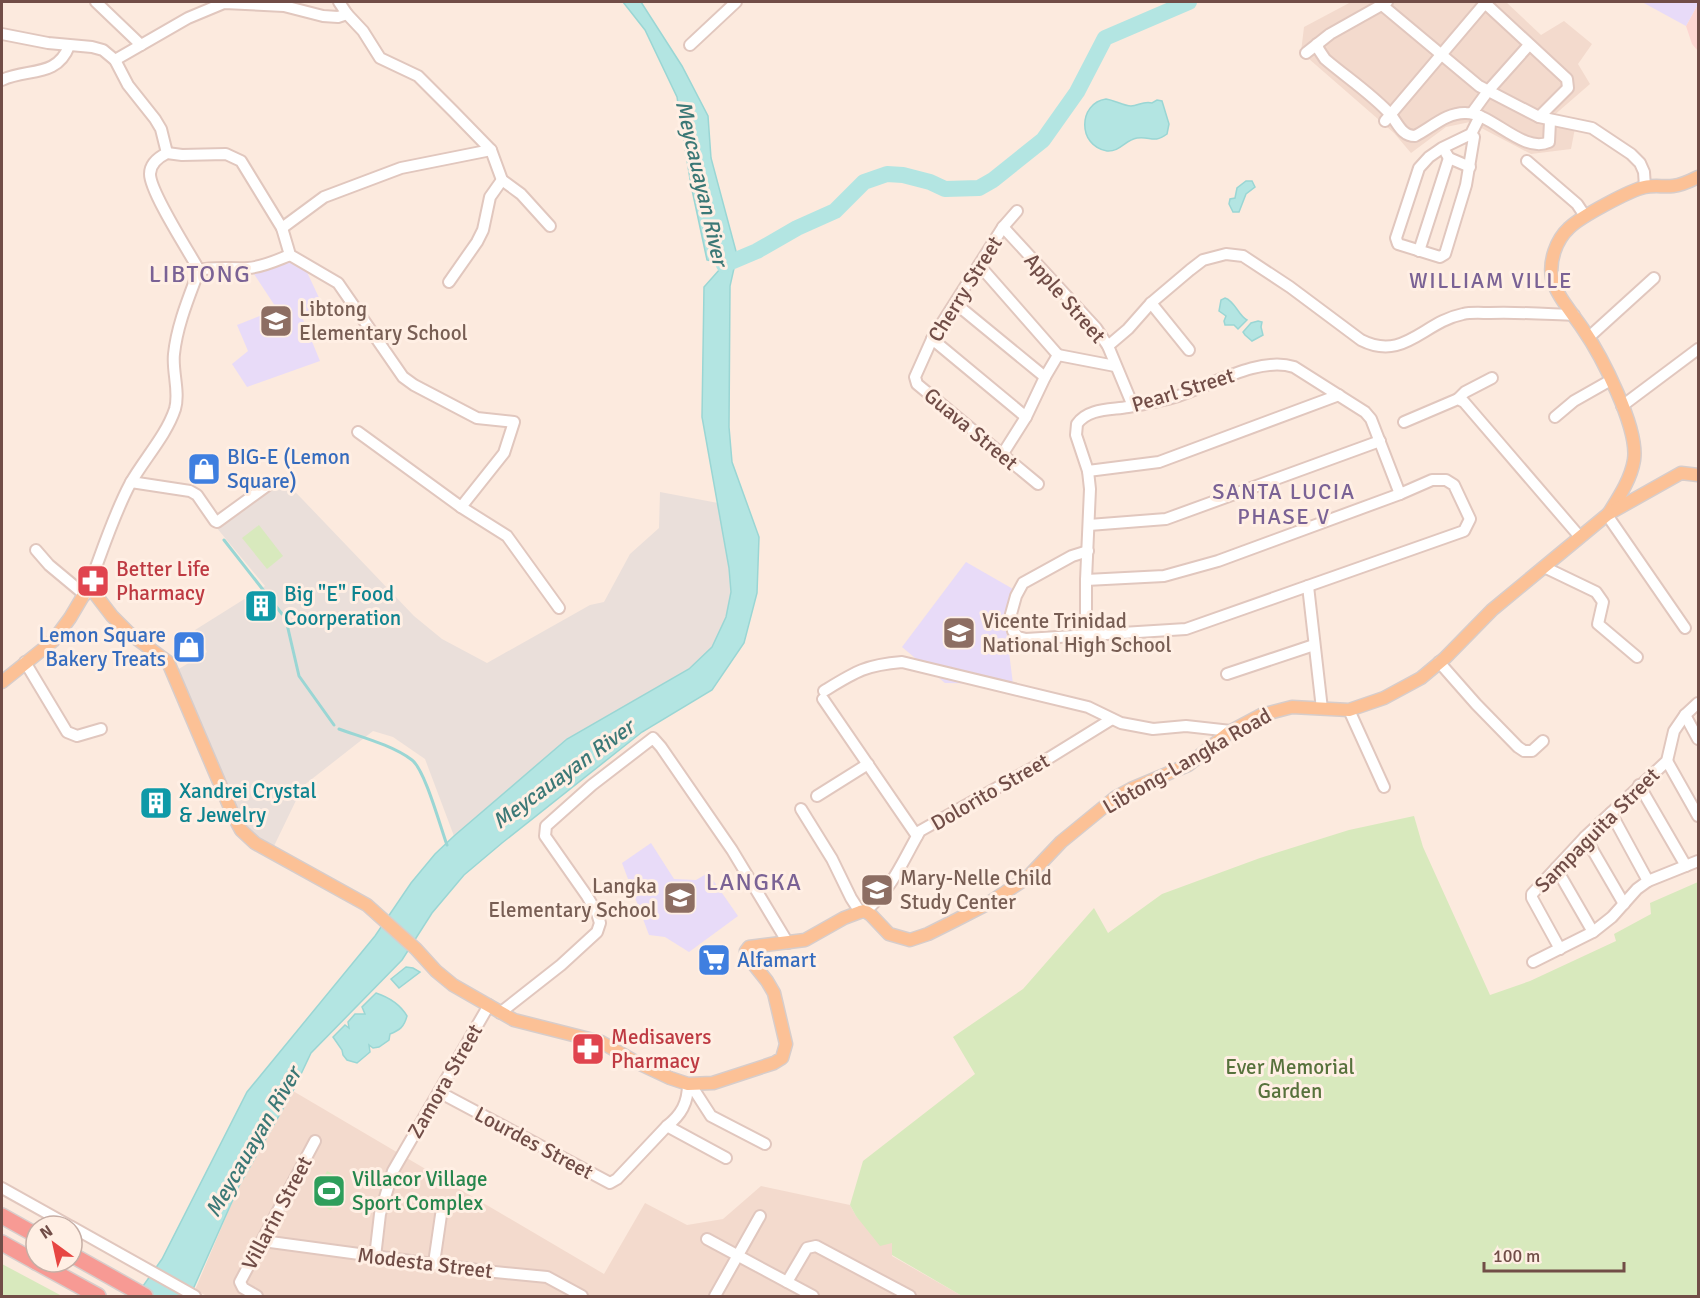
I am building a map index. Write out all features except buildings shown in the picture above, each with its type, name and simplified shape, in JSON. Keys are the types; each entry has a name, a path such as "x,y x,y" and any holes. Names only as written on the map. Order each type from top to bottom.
{"highway":[{"path":"2,1216 24,1228"},
{"path":"2,1243 24,1255"},
{"path":"84,1262 146,1296"},
{"path":"58,1274 98,1296"}],"main road":[{"path":"1608,514 1624,488 1634,461 1634,447 1622,406 1611,380 1589,337 1553,280 1551,263 1557,244 1568,228 1585,216 1645,187 1675,186 1698,177"},
{"path":"1608,514 1681,473 1698,475"},
{"name":"Libtong-Langka Road","path":"863,912 871,915 889,934 898,938 910,940 928,934 987,904 1027,878 1061,842 1116,797 1188,765 1231,731 1261,715 1292,707 1349,710 1384,698 1421,678 1492,610 1608,514"},
{"path":"2,682 53,641 87,590 129,633 168,663 234,817 245,834 265,849 358,900 381,916 453,985 514,1020 601,1042 634,1061 690,1085 713,1083 774,1064 782,1058 786,1044 774,993 746,951 753,945 805,940 844,918 863,912"}],"street":[{"path":"96,2 141,45"},
{"path":"339,2 363,31 380,58 418,76 426,83 490,150 502,180 521,194 550,226"},
{"path":"690,45 736,2"},
{"path":"1317,44 1325,59 1387,118 1404,134 1415,136 1452,115 1476,115 1533,144 1545,144 1549,142 1545,119 1569,84 1567,79 1484,2 1387,118"},
{"path":"115,60 188,18 224,3 284,6 322,16 338,17 347,14"},
{"path":"1305,53 1330,34 1384,3 1479,86 1545,119 1592,128 1631,154 1640,163 1644,172 1645,187"},
{"path":"2,34 69,46 92,46 103,50 115,60 128,85 161,129 167,153"},
{"path":"1471,134 1442,148 1419,168 1396,238 1398,244 1440,257 1445,254 1470,167 1474,137 1471,134 1476,115 1488,91 1529,45"},
{"path":"2,80 49,69 59,63 69,46"},
{"path":"1442,148 1449,158 1470,167"},
{"path":"282,228 324,197 401,168 490,150"},
{"path":"200,270 166,214 150,174 153,163 167,153 226,154 242,160 282,228 290,255 338,283 403,378 477,418 514,422 504,453 461,507"},
{"path":"1419,251 1449,158"},
{"path":"1527,161 1577,204 1585,216"},
{"path":"448,282 477,242 483,230 490,197 502,180"},
{"name":"Cherry Street","path":"918,369 932,339 1004,227 1017,211"},
{"name":"Apple Street","path":"1004,227 1096,328 1108,346 1133,406"},
{"path":"1108,346 1128,329 1151,303 1203,260 1226,254 1243,256 1290,287 1361,340 1374,346 1386,348 1402,343 1436,324 1463,314 1519,312 1574,315"},
{"path":"200,270 210,267 248,268 264,265 290,255"},
{"path":"979,265 1058,355 1115,366"},
{"path":"36,550 49,565 87,590 113,521 131,482 149,456 176,406 174,356 176,344 186,304 200,270"},
{"path":"1589,337 1654,278"},
{"path":"1151,303 1189,350"},
{"path":"956,304 1045,377"},
{"path":"932,339 1026,417"},
{"path":"1622,406 1698,349"},
{"path":"1002,455 1026,417 1058,355"},
{"name":"Pearl Street","path":"1086,635 1090,489 1088,471 1076,435 1077,424 1089,413 1179,396 1255,368 1276,363 1294,366 1371,418 1400,494"},
{"name":"Guava Street","path":"918,369 915,377 917,384 1038,484"},
{"path":"1404,422 1458,399 1492,378"},
{"path":"1555,417 1574,400 1611,380"},
{"path":"1088,471 1159,462 1339,395"},
{"path":"1458,399 1464,402 1580,537"},
{"path":"358,432 461,507 507,536 559,608"},
{"path":"1089,525 1166,519 1380,441"},
{"path":"1086,580 1164,576 1218,561 1432,480 1446,480 1454,485 1470,519 1464,531 1186,629 1026,639 1018,637 1013,631 1011,614 1016,596 1023,584 1072,556 1088,551"},
{"path":"131,482 190,491 197,495 214,521 217,522 272,482"},
{"path":"1608,514 1685,628"},
{"path":"1544,567 1596,592 1603,603 1598,624 1637,657"},
{"path":"1308,586 1322,709"},
{"path":"1227,674 1314,645"},
{"path":"25,662 68,732 77,736 101,729"},
{"path":"917,836 824,695 856,672 875,664 902,662 1088,707 1121,723 1153,729 1186,726 1231,731"},
{"path":"1439,662 1518,747 1532,752 1543,741"},
{"name":"Sampaguita Street","path":"1560,949 1532,898 1534,891 1585,837 1667,761 1674,731 1685,715 1698,703"},
{"path":"1349,710 1384,787"},
{"path":"1685,715 1698,739"},
{"name":"Dolorito Street","path":"863,912 891,884 903,866 920,831 1036,766 1112,718"},
{"path":"500,1012 561,965 597,932 600,923 587,896 545,836 546,826 602,777 652,738 661,747 732,850 788,943"},
{"path":"1667,761 1698,816"},
{"path":"817,796 868,764"},
{"path":"1639,785 1686,866"},
{"path":"801,809 832,859 851,898 863,912"},
{"path":"1611,813 1648,881"},
{"path":"1585,837 1624,904"},
{"path":"1533,962 1593,932 1648,881 1698,861"},
{"path":"1556,868 1593,932"},
{"name":"Zamora Street","path":"375,1257 380,1214 393,1171 489,1005"},
{"path":"690,1085 711,1116 765,1144"},
{"name":"Lourdes Street","path":"439,1092 610,1183 617,1179 682,1111 687,1101 690,1085"},
{"path":"667,1126 726,1158"},
{"name":"Villarin Street","path":"257,1296 240,1282 315,1141"},
{"path":"2,1188 48,1214"},
{"path":"434,1263 441,1215 448,1203"},
{"path":"719,1295 738,1254 760,1216"},
{"path":"84,1234 195,1296"},
{"path":"707,1239 813,1296"},
{"name":"Modesta Street","path":"262,1241 546,1277 582,1296"},
{"path":"787,1282 807,1248 816,1246 910,1296"}],"shaded area":[{"path":"1351,2 1506,2 1541,35 1564,21 1592,44 1578,64 1590,84 1552,117 1576,123 1571,149 1531,154 1470,122 1446,127 1411,153 1394,133 1301,52 1304,27"},
{"path":"1642,2 1698,2 1698,4 1686,26"},
{"path":"1698,4 1698,51 1692,44 1686,26"},
{"name":"Libtong Elementary School","path":"288,260 306,270 321,302 302,317 320,361 247,387 232,364 248,351 237,325 277,309 252,271"},
{"path":"281,477 414,616 442,639 487,663 590,605 604,602 630,554 659,528 660,492 718,503 731,592 726,617 712,647 689,669 567,739 454,836 425,759 393,737 373,731 303,786 274,846 249,834 177,670 207,652 195,630 265,586 216,527"},
{"name":"Vicente Trinidad National High School","path":"966,562 1013,589 1005,620 1013,684 945,683 902,647"},
{"name":"Langka Elementary School","path":"651,843 674,879 696,880 708,873 738,916 689,952 665,937 649,935 622,863"},
{"path":"293,1091 604,1274 645,1203 687,1225 723,1219 761,1186 850,1205 856,1216 892,1243 892,1256 962,1296 207,1296 195,1290 239,1186"}],"green space":[{"path":"259,525 283,556 267,569 242,538"},
{"name":"Ever Memorial Garden","path":"1414,816 1423,847 1490,995 1530,981 1616,941 1614,934 1651,914 1650,903 1698,882 1698,1296 962,1296 892,1255 892,1243 880,1246 856,1216 850,1205 863,1161 975,1074 953,1037 1023,989 1094,908 1108,933 1162,894 1260,858 1349,830"},
{"name":"Villacor Village Sport Complex","path":"327,1171 346,1181 331,1210 312,1201"},
{"path":"2,1264 62,1296 2,1296"}],"water":[{"name":"Meycauayan River","path":"623,2 641,2 682,66 708,116 711,158 737,255 730,286 729,427 732,462 759,537 757,593 744,643 712,690 642,732 464,875 432,913 402,960 311,1053 293,1091 239,1186 190,1296 136,1296 162,1259 247,1092 375,936 411,883 435,854 567,739 689,669 712,647 726,617 731,592 729,568 702,417 704,287 720,269 715,262 707,260 691,185 677,97 645,30"},
{"path":"1106,99 1131,106 1162,101 1169,124 1167,134 1155,139 1133,139 1112,151 1097,147 1086,133 1086,116 1097,102"},
{"path":"1246,181 1252,181 1255,187 1246,194 1239,212 1233,212 1229,204 1230,199 1235,198 1237,188"},
{"path":"1225,298 1247,320 1238,329 1234,325 1225,325 1226,316 1219,311 1221,300"},
{"path":"1262,322 1263,335 1252,341 1243,332 1251,323"},
{"path":"406,967 420,972 399,988 391,979"},
{"path":"376,993 401,1008 407,1016 404,1023 390,1034 389,1040 379,1047 373,1048 369,1045 370,1052 357,1063 347,1060 333,1037 345,1025 349,1028 348,1022 355,1014 365,1014 362,1007"}],"waterway":[{"name":"Meycauayan River","path":"724,265 757,251 797,228 835,211 864,182 887,174 903,175 930,182 945,189 979,188 993,180 1043,140 1077,92 1105,38 1189,2"},
{"path":"224,540 282,614"},
{"path":"286,620 299,676 334,725"},
{"path":"339,729 386,746 412,760 427,786 447,845"}],"place":[{"name":"Libtong Elementary School","path":"276,321"},
{"name":"BIG-E (Lemon Square)","path":"204,469"},
{"name":"Better Life Pharmacy","path":"93,581"},
{"name":"Big \"E\" Food Coorperation","path":"261,606"},
{"name":"Vicente Trinidad National High School","path":"959,633"},
{"name":"Lemon Square Bakery Treats","path":"189,647"},
{"name":"Xandrei Crystal & Jewelry","path":"156,803"},
{"name":"Mary-Nelle Child Study Center","path":"877,890"},
{"name":"Langka Elementary School","path":"680,898"},
{"name":"Alfamart","path":"714,960"},
{"name":"Medisavers Pharmacy","path":"588,1049"},
{"name":"Villacor Village Sport Complex","path":"329,1191"}],"district":[{"name":"LIBTONG","path":"200,274"},
{"name":"WILLIAM VILLE","path":"1491,280"},
{"name":"SANTA LUCIA PHASE V","path":"1284,504"},
{"name":"LANGKA","path":"754,882"}]}
